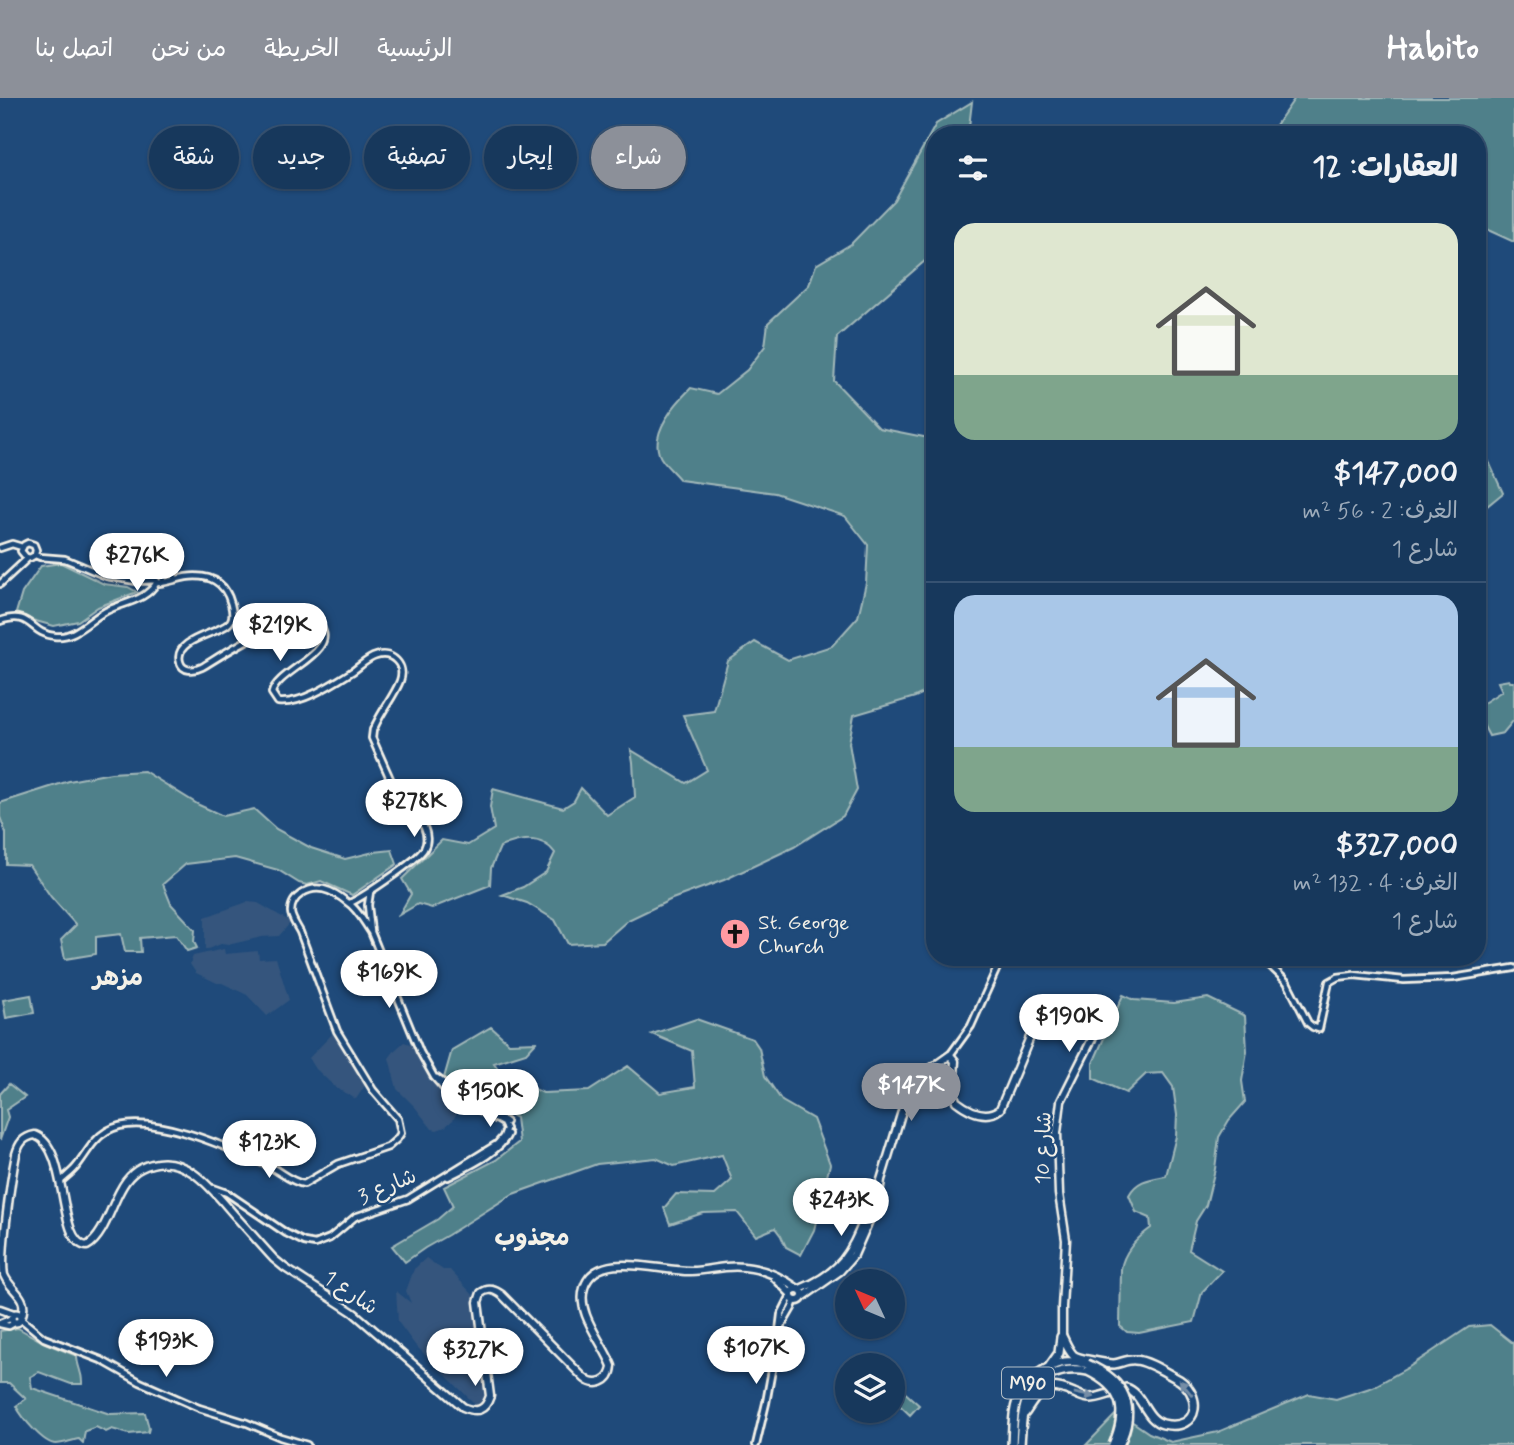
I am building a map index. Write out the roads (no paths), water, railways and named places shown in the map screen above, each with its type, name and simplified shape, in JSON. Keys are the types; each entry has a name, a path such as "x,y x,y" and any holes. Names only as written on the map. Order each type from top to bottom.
{"highway":[{"path":"1061,1335 1078,1360 1112,1364 1136,1360 1177,1378 1193,1395 1194,1413 1184,1423 1160,1423 1150,1415 1132,1391 1126,1388"},
{"path":"1048,1367 1058,1356 1061,1335"},
{"name":"M90","path":"1012,1445 1017,1402 1030,1380 1048,1367 1078,1360 1107,1382 1121,1405 1121,1424 1112,1445"},
{"name":"M90","path":"1020,1445 1025,1404 1036,1385 1050,1374 1087,1368 1109,1376 1122,1391 1128,1404 1127,1426 1119,1445"},
{"path":"1023,1417 1040,1391 1052,1386 1090,1398 1112,1394"}],"main road":[{"name":"شارع 10","path":"950,1055 955,1060 953,1090 956,1101 980,1114 990,1115 1000,1109 1028,1039 1042,1020 1052,1012 1068,1006 1089,1009 1093,1013 1095,1030 1061,1101 1056,1133 1058,1184 1066,1240 1061,1335"},
{"path":"792,1296 794,1289 800,1291 822,1279 842,1263 878,1191 905,1098 922,1075 950,1055"},
{"path":"0,1310 16,1317 19,1304 16,1292 2,1272 1,1241 16,1154 25,1139 35,1135 45,1141 60,1182"},
{"name":"شارع 1","path":"60,1182 73,1235 77,1242 87,1246 97,1238 121,1189 138,1169 163,1162 189,1170 208,1186 274,1259 354,1313 463,1407 472,1410 483,1409 490,1396 478,1302 484,1291 491,1289 502,1295 589,1383 596,1384 610,1376 612,1370 610,1360 582,1305 586,1283 597,1271 620,1264 692,1271 730,1266 746,1267 778,1276 800,1291"},
{"path":"771,1274 792,1296 800,1300 800,1291"}],"street":[{"path":"22,547 28,543 33,544 35,555"},
{"path":"0,548 12,544 22,547"},
{"path":"22,547 22,553 28,558"},
{"path":"0,584 28,558 35,555 65,559 100,574 123,578 151,573 157,579 175,580 188,577 220,583 228,593 233,616 228,624 185,646 179,657 184,668 188,670 198,670 254,636 300,619 316,622 321,628 323,640 320,648 275,683 272,693 278,702 290,701 315,692 376,656 388,656 397,661 401,671 400,680 373,730 372,738 397,792 427,834 424,849 419,856 350,903"},
{"path":"175,580 176,571"},
{"path":"0,621 19,617 51,636 63,636 73,633 108,610 141,598 152,589 157,579"},
{"path":"60,1182 75,1169 102,1135 113,1128 135,1125 170,1129 191,1135 253,1159 304,1184 338,1164 388,1147 401,1133 398,1119 373,1090 337,1031 291,912 301,893 318,888 326,889 350,903 371,932"},
{"path":"370,891 368,905 371,932"},
{"name":"شارع 3","path":"208,1186 227,1193 286,1233 304,1242 316,1244 330,1238 355,1217 408,1199 466,1168 504,1142 508,1131 502,1118 434,1077 420,1052 371,932"},
{"path":"950,1055 971,1026 998,966"},
{"path":"1270,966 1287,982 1308,1023 1318,1029 1329,982 1338,977 1354,975 1404,980 1452,978 1514,968"},
{"path":"756,1445 782,1311 792,1296"},
{"path":"0,1324 16,1317 44,1338 101,1360 140,1382 199,1408 307,1445"}],"place":[{"name":"St. George Church","path":"735,934"}],"district":[{"name":"مزهر","path":"118,977"},
{"name":"مجذوب","path":"532,1237"}]}
